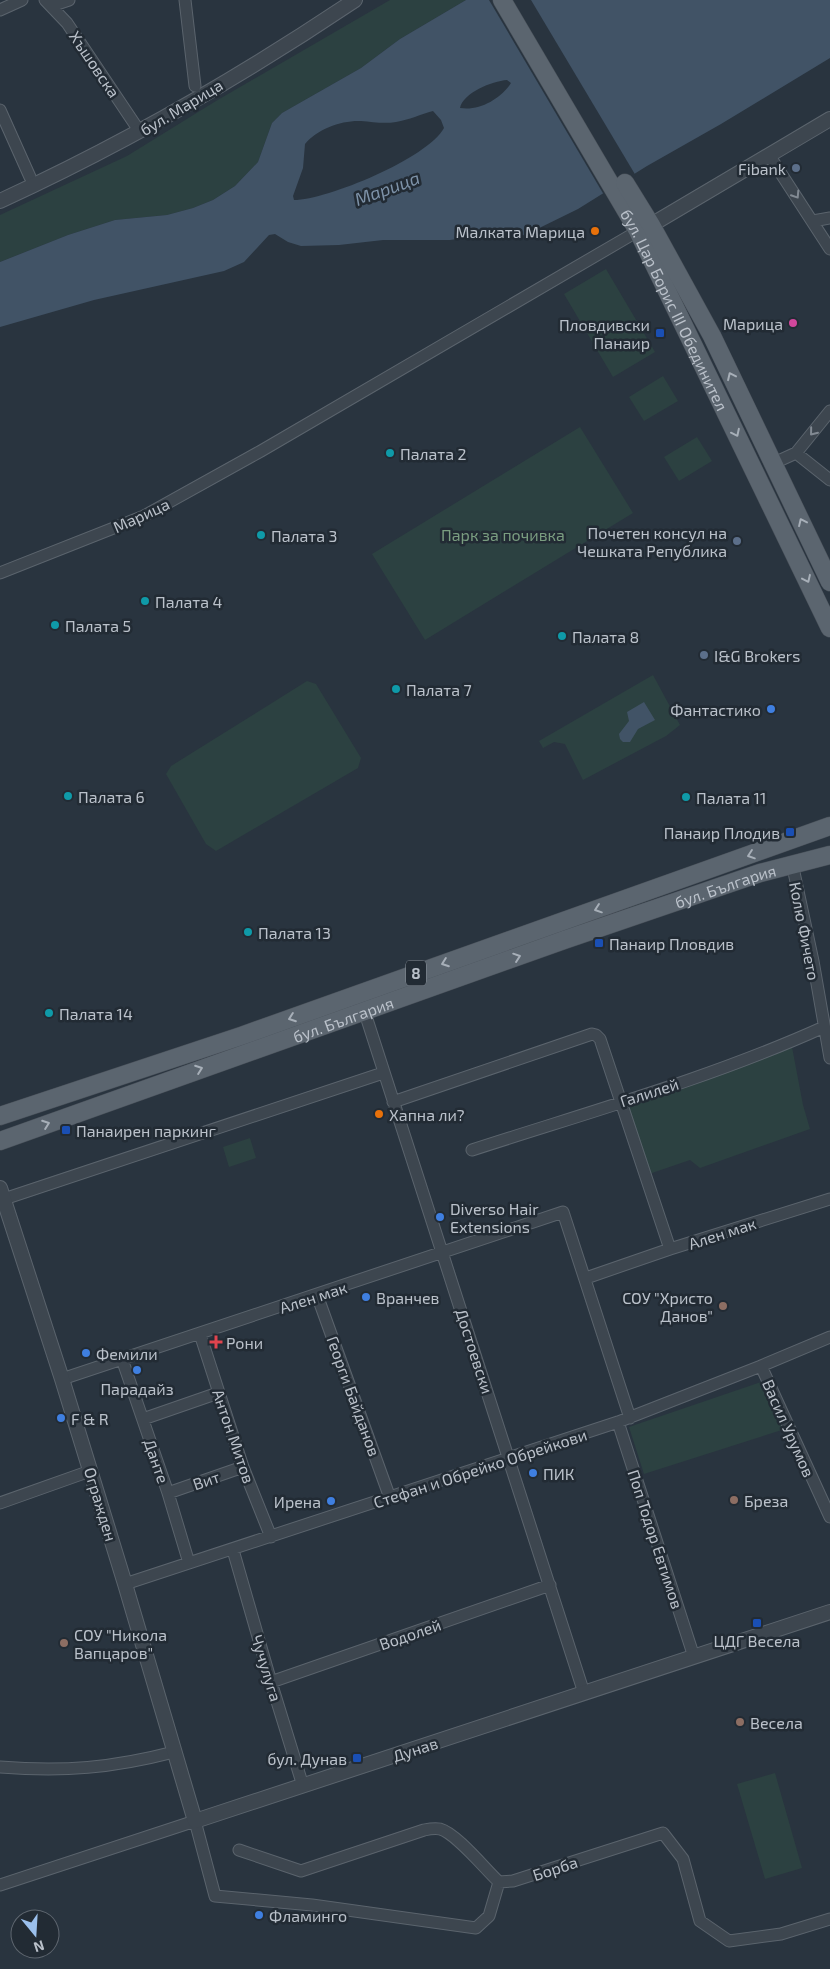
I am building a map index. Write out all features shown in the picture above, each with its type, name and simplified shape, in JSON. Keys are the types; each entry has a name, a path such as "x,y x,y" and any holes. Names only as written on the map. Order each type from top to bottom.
{"main road":[{"name":"бул. Цар Борис III Обединител","path":"502,0 712,336 830,582"},
{"name":"бул. Цар Борис III Обединител","path":"516,0 627,198"},
{"name":"бул. Цар Борис III Обединител","path":"645,228 830,628"},
{"name":"8","path":"0,1116 241,1036 830,826"},
{"name":"бул. България","path":"0,1140 364,1010 792,863 830,855"}],"street":[{"path":"0,10 22,0"},
{"path":"48,3 69,0"},
{"path":"185,0 195,86"},
{"name":"бул. Марица","path":"0,201 140,132 298,37 355,0"},
{"name":"Хъшовска","path":"48,3 67,23 140,132"},
{"path":"0,110 30,177"},
{"name":"Марица","path":"0,573 144,516 261,451 830,119"},
{"path":"770,155 830,249"},
{"path":"813,221 830,218"},
{"path":"774,463 796,453 830,410"},
{"path":"796,453 830,480"},
{"name":"Колю Фичето","path":"792,863 825,1020 830,1058"},
{"name":"Достоевски","path":"364,1010 383,1073 444,1253 584,1693"},
{"name":"Галилей","path":"472,1150 720,1068 788,1043 825,1020"},
{"path":"393,1102 592,1034 596,1035 600,1039 619,1102 670,1249"},
{"path":"2,1194 383,1073"},
{"name":"Огражден","path":"2,1194 62,1379 195,1822"},
{"name":"Ален мак","path":"62,1379 563,1212 586,1278 670,1249 830,1199"},
{"path":"586,1278 630,1418"},
{"name":"Георги Байданов","path":"317,1295 390,1498"},
{"name":"Антон Митов","path":"200,1334 243,1467 271,1537"},
{"name":"Стефан и Обрейко Обрейкови","path":"125,1584 630,1418 830,1337"},
{"name":"Данте","path":"122,1359 168,1493 189,1563"},
{"name":"Васил Урумов","path":"761,1366 830,1517"},
{"path":"143,1419 218,1393"},
{"name":"Поп Тодор Евтимов","path":"618,1422 694,1656"},
{"name":"Вит","path":"168,1493 243,1467"},
{"path":"0,1503 90,1471"},
{"name":"Чучулуга","path":"232,1550 303,1786"},
{"name":"Водолей","path":"271,1682 550,1585"},
{"name":"Дунав","path":"0,1885 830,1612"},
{"path":"0,1767 47,1770 101,1767 129,1763 174,1752"},
{"path":"195,1822 215,1896 312,1905 476,1928 489,1916 499,1882 466,1847 441,1829 424,1830 302,1871 239,1850"},
{"name":"Борба","path":"499,1882 513,1881 663,1833 683,1859 700,1921 729,1941 781,1934 830,1919"}],"green space":[{"path":"390,0 466,0 400,39 361,68 282,113 272,123 258,162 235,186 213,200 167,215 115,220 68,235 0,262 0,215 127,156 216,101"},
{"path":"606,269 655,352 613,377 564,294"},
{"path":"663,376 678,401 644,421 629,397"},
{"name":"Парк за почивка","path":"580,427 633,513 425,640 372,554"},
{"path":"697,437 712,461 679,481 664,457"},
{"path":"653,675 680,725 666,736 583,780 565,744 554,742 543,748 539,741"},
{"path":"307,681 316,684 361,758 358,768 216,851 206,844 166,774 171,766"},
{"path":"792,1047 803,1105 810,1129 700,1168 690,1160 649,1174 626,1105"},
{"path":"250,1138 256,1158 229,1167 223,1147"},
{"path":"761,1382 785,1429 644,1474 629,1427"},
{"path":"775,1773 802,1868 765,1879 737,1784"}],"water":[{"path":"466,0 830,0 830,58 578,209 525,235 494,239 470,237 450,240 383,240 339,245 301,246 288,242 275,234 269,235 244,262 224,271 94,300 0,327 0,262 68,235 115,220 167,215 213,200 235,186 258,162 272,123 282,113 361,68 400,39","holes":["507,80 511,83 494,100 474,108 460,108 466,97 472,93 494,83","433,111 441,120 444,128 434,140 418,152 398,164 352,185 329,193 294,200 293,196 303,168 305,144 316,134 330,126 346,122 392,123"]},
{"path":"644,702 655,720 638,729 630,742 623,742 619,734 629,721 627,712"}],"pier":[{"path":"489,0 531,0 636,176 604,195"}],"place":[{"name":"Fibank","path":"796,168"},
{"name":"Малката Марица","path":"595,231"},
{"name":"Марица","path":"793,323"},
{"name":"Пловдивски Панаир","path":"660,333"},
{"name":"Палата 2","path":"390,453"},
{"name":"Палата 3","path":"261,535"},
{"name":"Почетен консул на Чешката Република","path":"737,541"},
{"name":"Палата 4","path":"145,601"},
{"name":"Палата 5","path":"55,625"},
{"name":"Палата 8","path":"562,636"},
{"name":"I&G Brokers","path":"704,655"},
{"name":"Палата 7","path":"396,689"},
{"name":"Фантастико","path":"771,709"},
{"name":"Палата 6","path":"68,796"},
{"name":"Палата 11","path":"686,797"},
{"name":"Панаир Плодив","path":"790,832"},
{"name":"Палата 13","path":"248,932"},
{"name":"Панаир Пловдив","path":"599,943"},
{"name":"Палата 14","path":"49,1013"},
{"name":"Хапна ли?","path":"379,1114"},
{"name":"Панаирен паркинг","path":"66,1130"},
{"name":"Diverso Hair Extensions","path":"440,1217"},
{"name":"Вранчев","path":"366,1297"},
{"name":"СОУ \"Христо Данов\"","path":"723,1306"},
{"name":"Рони","path":"216,1342"},
{"name":"Фемили","path":"86,1353"},
{"name":"Парадайз","path":"137,1370"},
{"name":"F & R","path":"61,1418"},
{"name":"ПИК","path":"533,1473"},
{"name":"Бреза","path":"734,1500"},
{"name":"Ирена","path":"331,1501"},
{"name":"ЦДГ Весела","path":"757,1623"},
{"name":"СОУ \"Никола Вапцаров\"","path":"64,1643"},
{"name":"Весела","path":"740,1722"},
{"name":"бул. Дунав","path":"357,1758"},
{"name":"Фламинго","path":"259,1915"}]}
